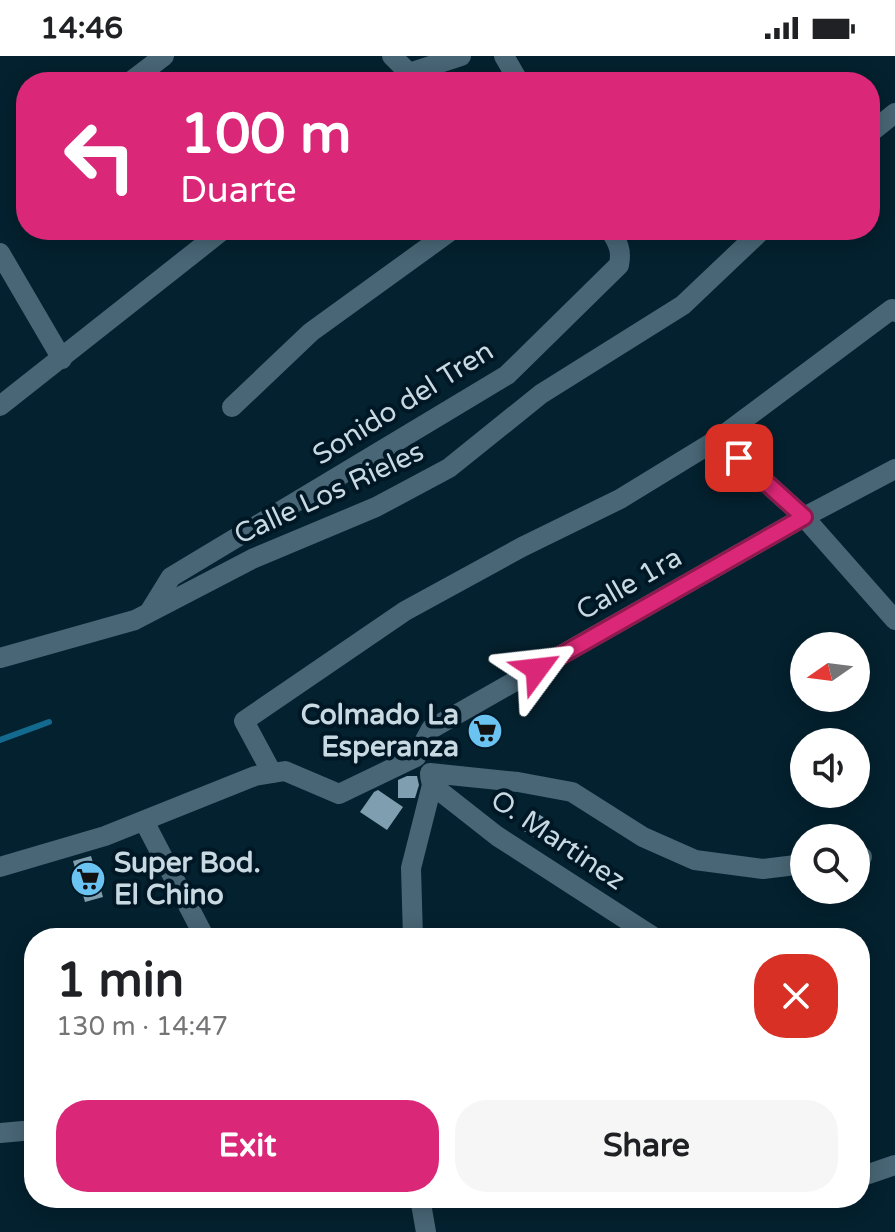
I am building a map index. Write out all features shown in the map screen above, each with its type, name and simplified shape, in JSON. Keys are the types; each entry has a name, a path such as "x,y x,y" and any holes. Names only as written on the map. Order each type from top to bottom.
{"street":[{"path":"143,72 164,56"},
{"path":"419,72 455,57"},
{"path":"0,406 211,240"},
{"path":"232,407 311,332 438,240"},
{"name":"Sonido del Tren","path":"150,611 171,577 507,375 619,265 621,254 616,240"},
{"name":"Calle Los Rieles","path":"0,658 135,620 252,559 376,507 449,468 541,394 683,305 751,240"},
{"path":"0,253 62,359"},
{"path":"272,773 244,721 405,611 522,547 620,499 718,439 893,311"},
{"path":"718,439 804,517 895,620"},
{"name":"Calle 1ra","path":"0,867 105,836 255,776 285,771 339,794 426,772 431,729 804,517 895,469"},
{"path":"413,928 411,868 426,772 518,782 572,792 643,837 695,860 763,869 790,866"},
{"name":"O. Martinez","path":"426,772 497,836 640,928"},
{"path":"144,821 200,928"},
{"path":"0,1133 24,1131"},
{"path":"870,1174 895,1165"},
{"path":"422,1208 426,1232"}],"building":[{"name":"Colmado La Esperanza","path":"492,717 501,732 478,745 470,730"},
{"path":"417,776 419,785 415,798 398,798 398,780"},
{"path":"378,790 403,807 387,830 360,812"},
{"path":"533,811 550,821 539,840 522,830"},
{"name":"Super Bod. El Chino","path":"91,856 103,897 85,902 73,861"}],"waterway":[{"path":"0,740 49,722"}],"place":[{"name":"Colmado La Esperanza","path":"485,731"},
{"name":"Super Bod. El Chino","path":"88,879"}],"route":[{"path":"537,669 804,517 739,458"}]}
